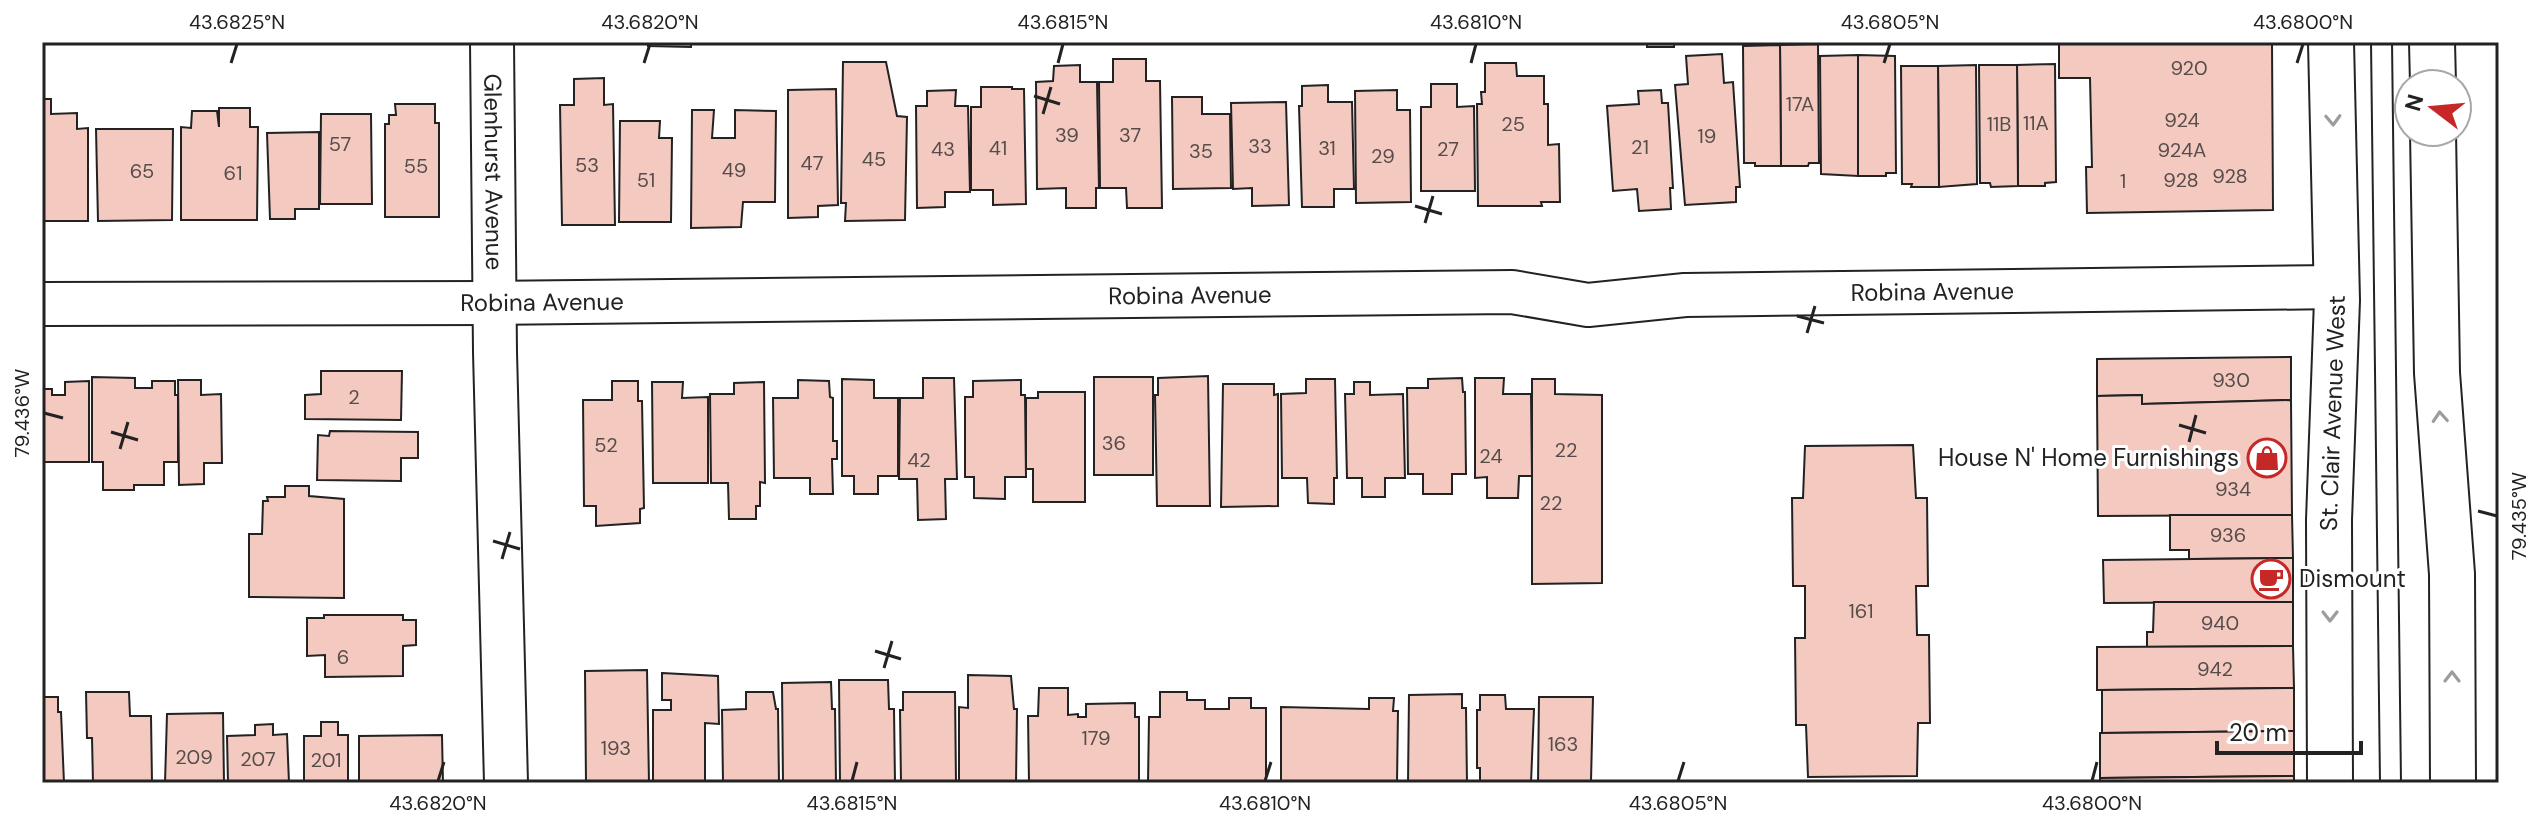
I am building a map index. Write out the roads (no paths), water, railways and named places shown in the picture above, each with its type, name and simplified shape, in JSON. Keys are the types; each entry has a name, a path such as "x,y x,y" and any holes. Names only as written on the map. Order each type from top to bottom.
{"main road":[{"name":"St. Clair Avenue West","path":"2330,783 2329,520 2337,287 2331,42"},
{"path":"2432,42 2433,68"},
{"path":"2433,148 2437,373 2452,574 2453,783"}],"street":[{"name":"Glenhurst Avenue","path":"492,42 506,783"},
{"name":"Robina Avenue","path":"42,304 495,303 1512,292 1588,305 1685,295 2337,287"}],"tram line":[{"path":"2371,42 2380,783"},
{"path":"2392,42 2401,783"}],"place":[{"name":"House N' Home Furnishings","path":"2267,458"},
{"name":"Dismount","path":"2271,579"}]}
